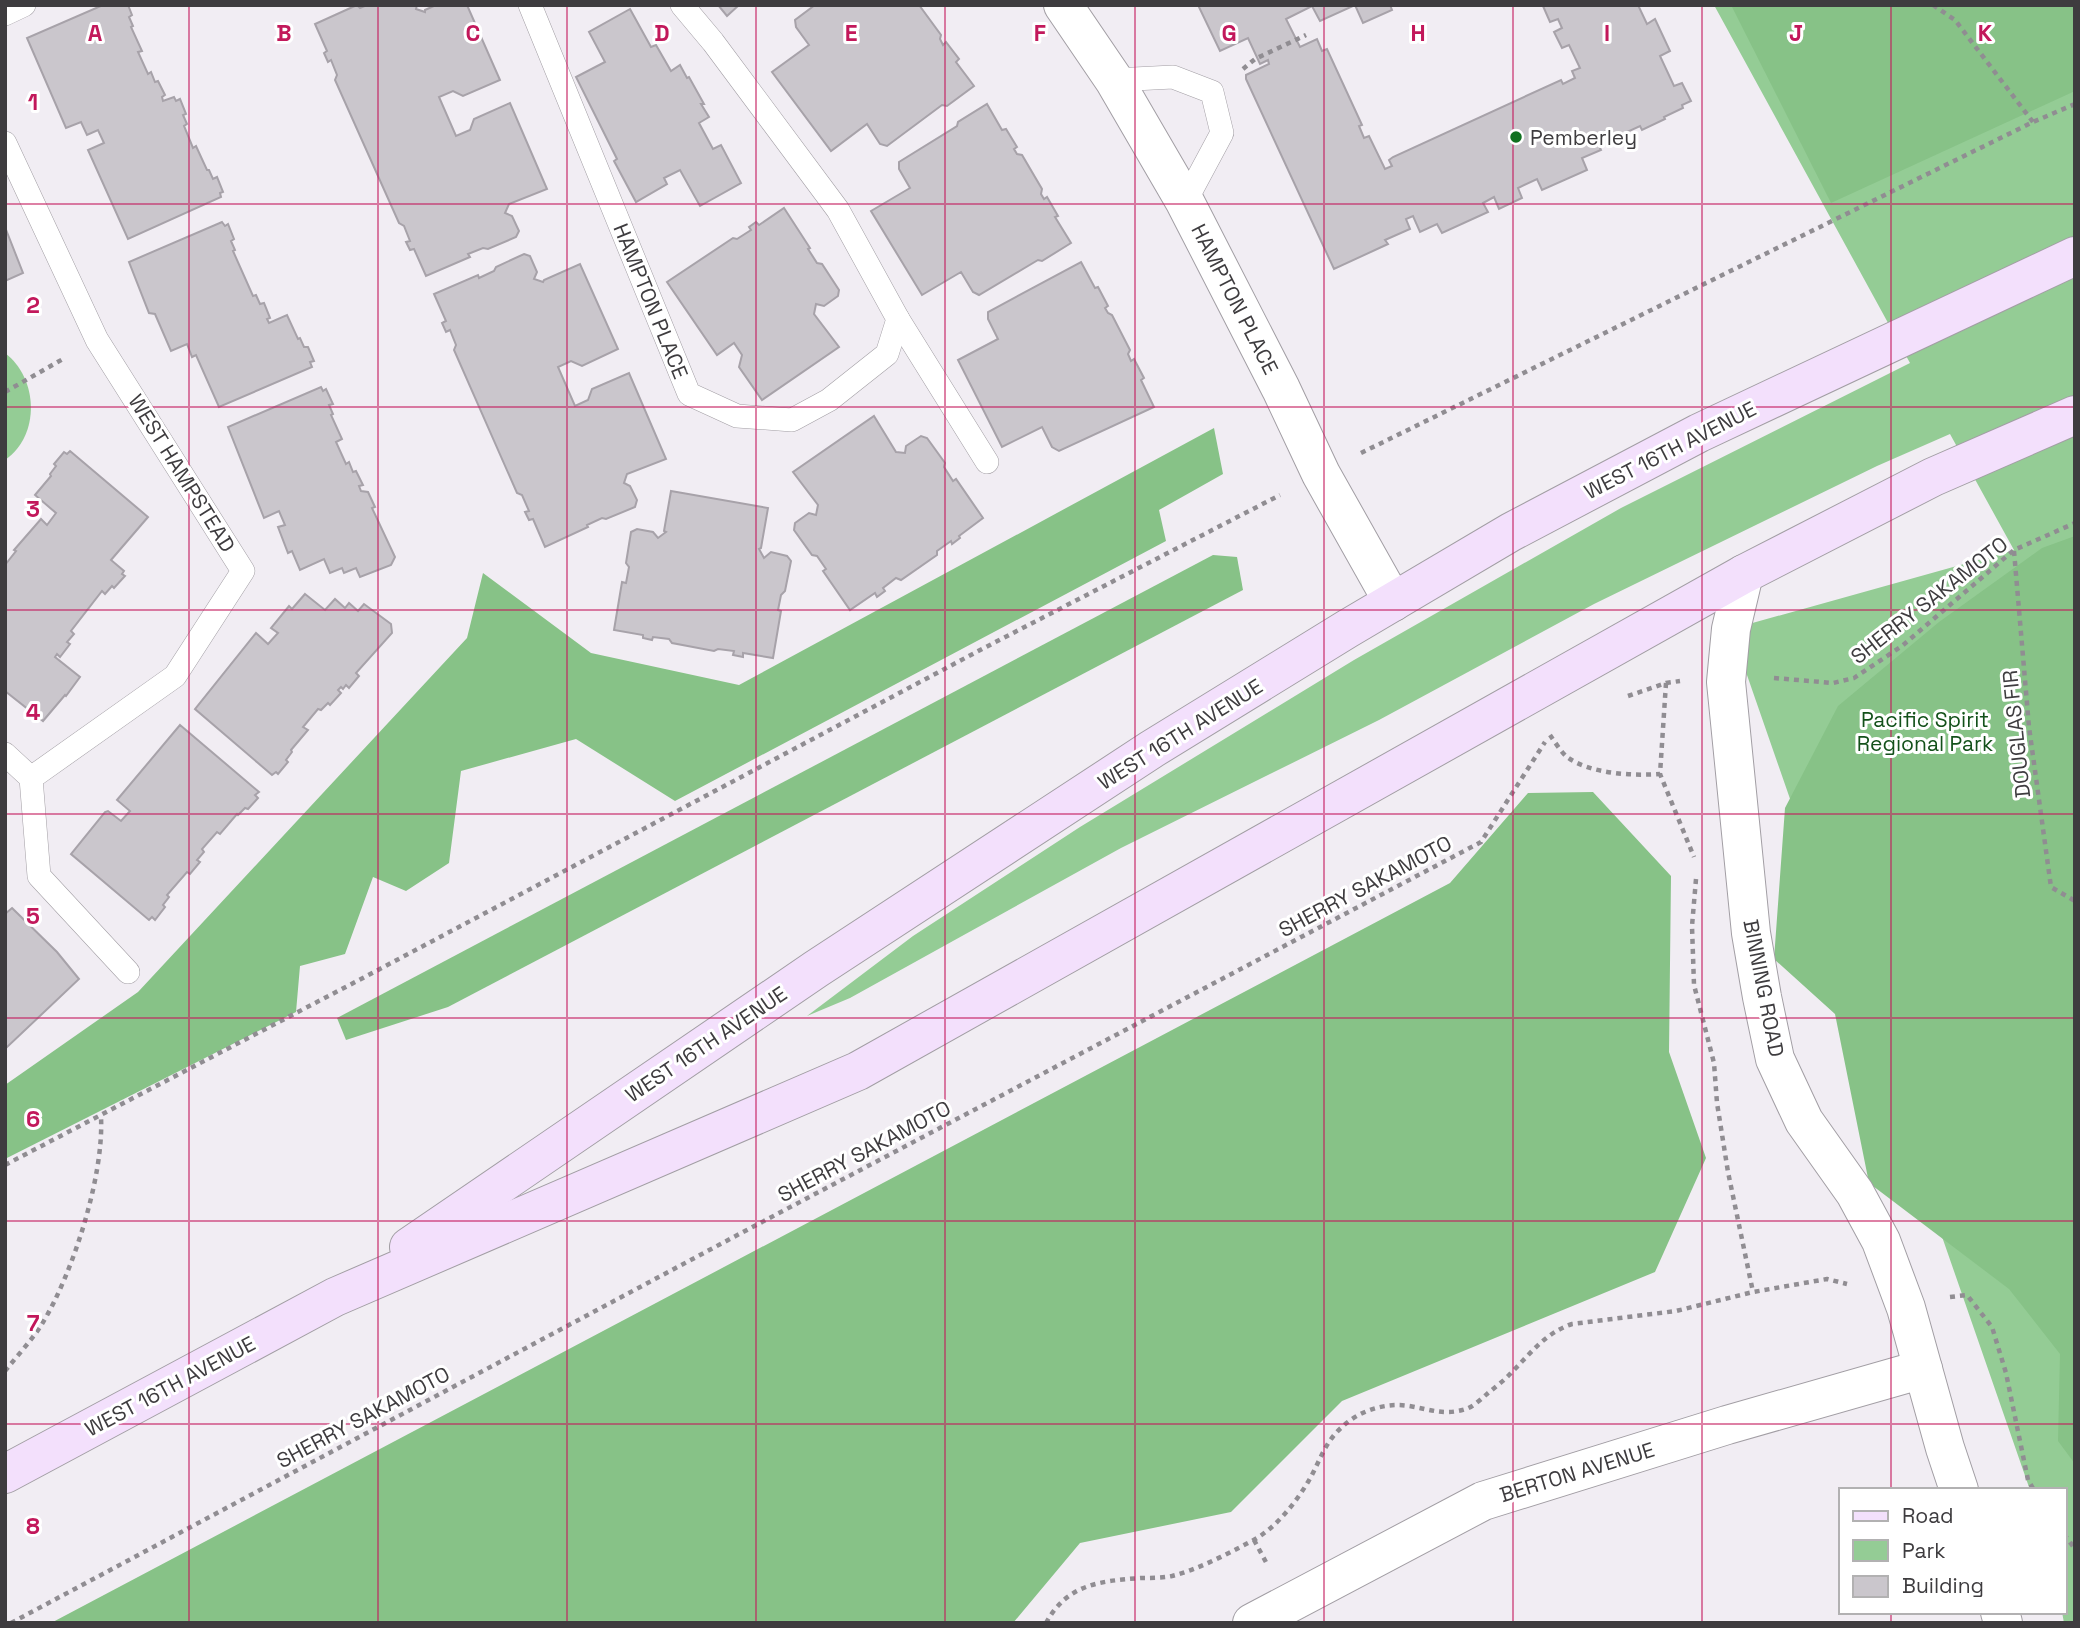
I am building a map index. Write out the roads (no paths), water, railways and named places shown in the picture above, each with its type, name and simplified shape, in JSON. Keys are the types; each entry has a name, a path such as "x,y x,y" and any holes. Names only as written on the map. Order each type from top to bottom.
{"main road":[{"name":"WEST 16TH AVENUE","path":"335,1297 828,961 1152,748 1393,602 1511,532 1699,433 2075,256"},
{"name":"WEST 16TH AVENUE","path":"5,1474 335,1297 858,1070 1744,574 1933,477 2075,415"}],"street":[{"name":"HAMPTON PLACE","path":"1063,5 1114,80 1185,202 1282,389 1321,474 1393,602"},
{"name":"BINNING ROAD","path":"1744,574 1731,629 1726,682 1751,933 1772,1047 1804,1121 1855,1193 1881,1241 1906,1308 1958,1488"},
{"name":"BERTON AVENUE","path":"1252,1623 1483,1501 1727,1425 1923,1369"}],"lane":[{"path":"5,14 24,5"},
{"name":"HAMPTON PLACE","path":"530,5 689,394 737,416 792,419 829,400 887,354 898,319"},
{"path":"682,5 713,42 838,210 898,319 987,462"},
{"path":"1114,80 1173,77 1212,92 1222,133 1185,202"},
{"name":"WEST HAMPSTEAD","path":"5,143 97,340 243,571 175,676 31,778"},
{"path":"5,754 31,778 39,876 128,972"}],"place":[{"name":"Pemberley","path":"1516,137"}],"park label":[{"name":"Pacific Spirit Regional Park","path":"1925,731"}]}
